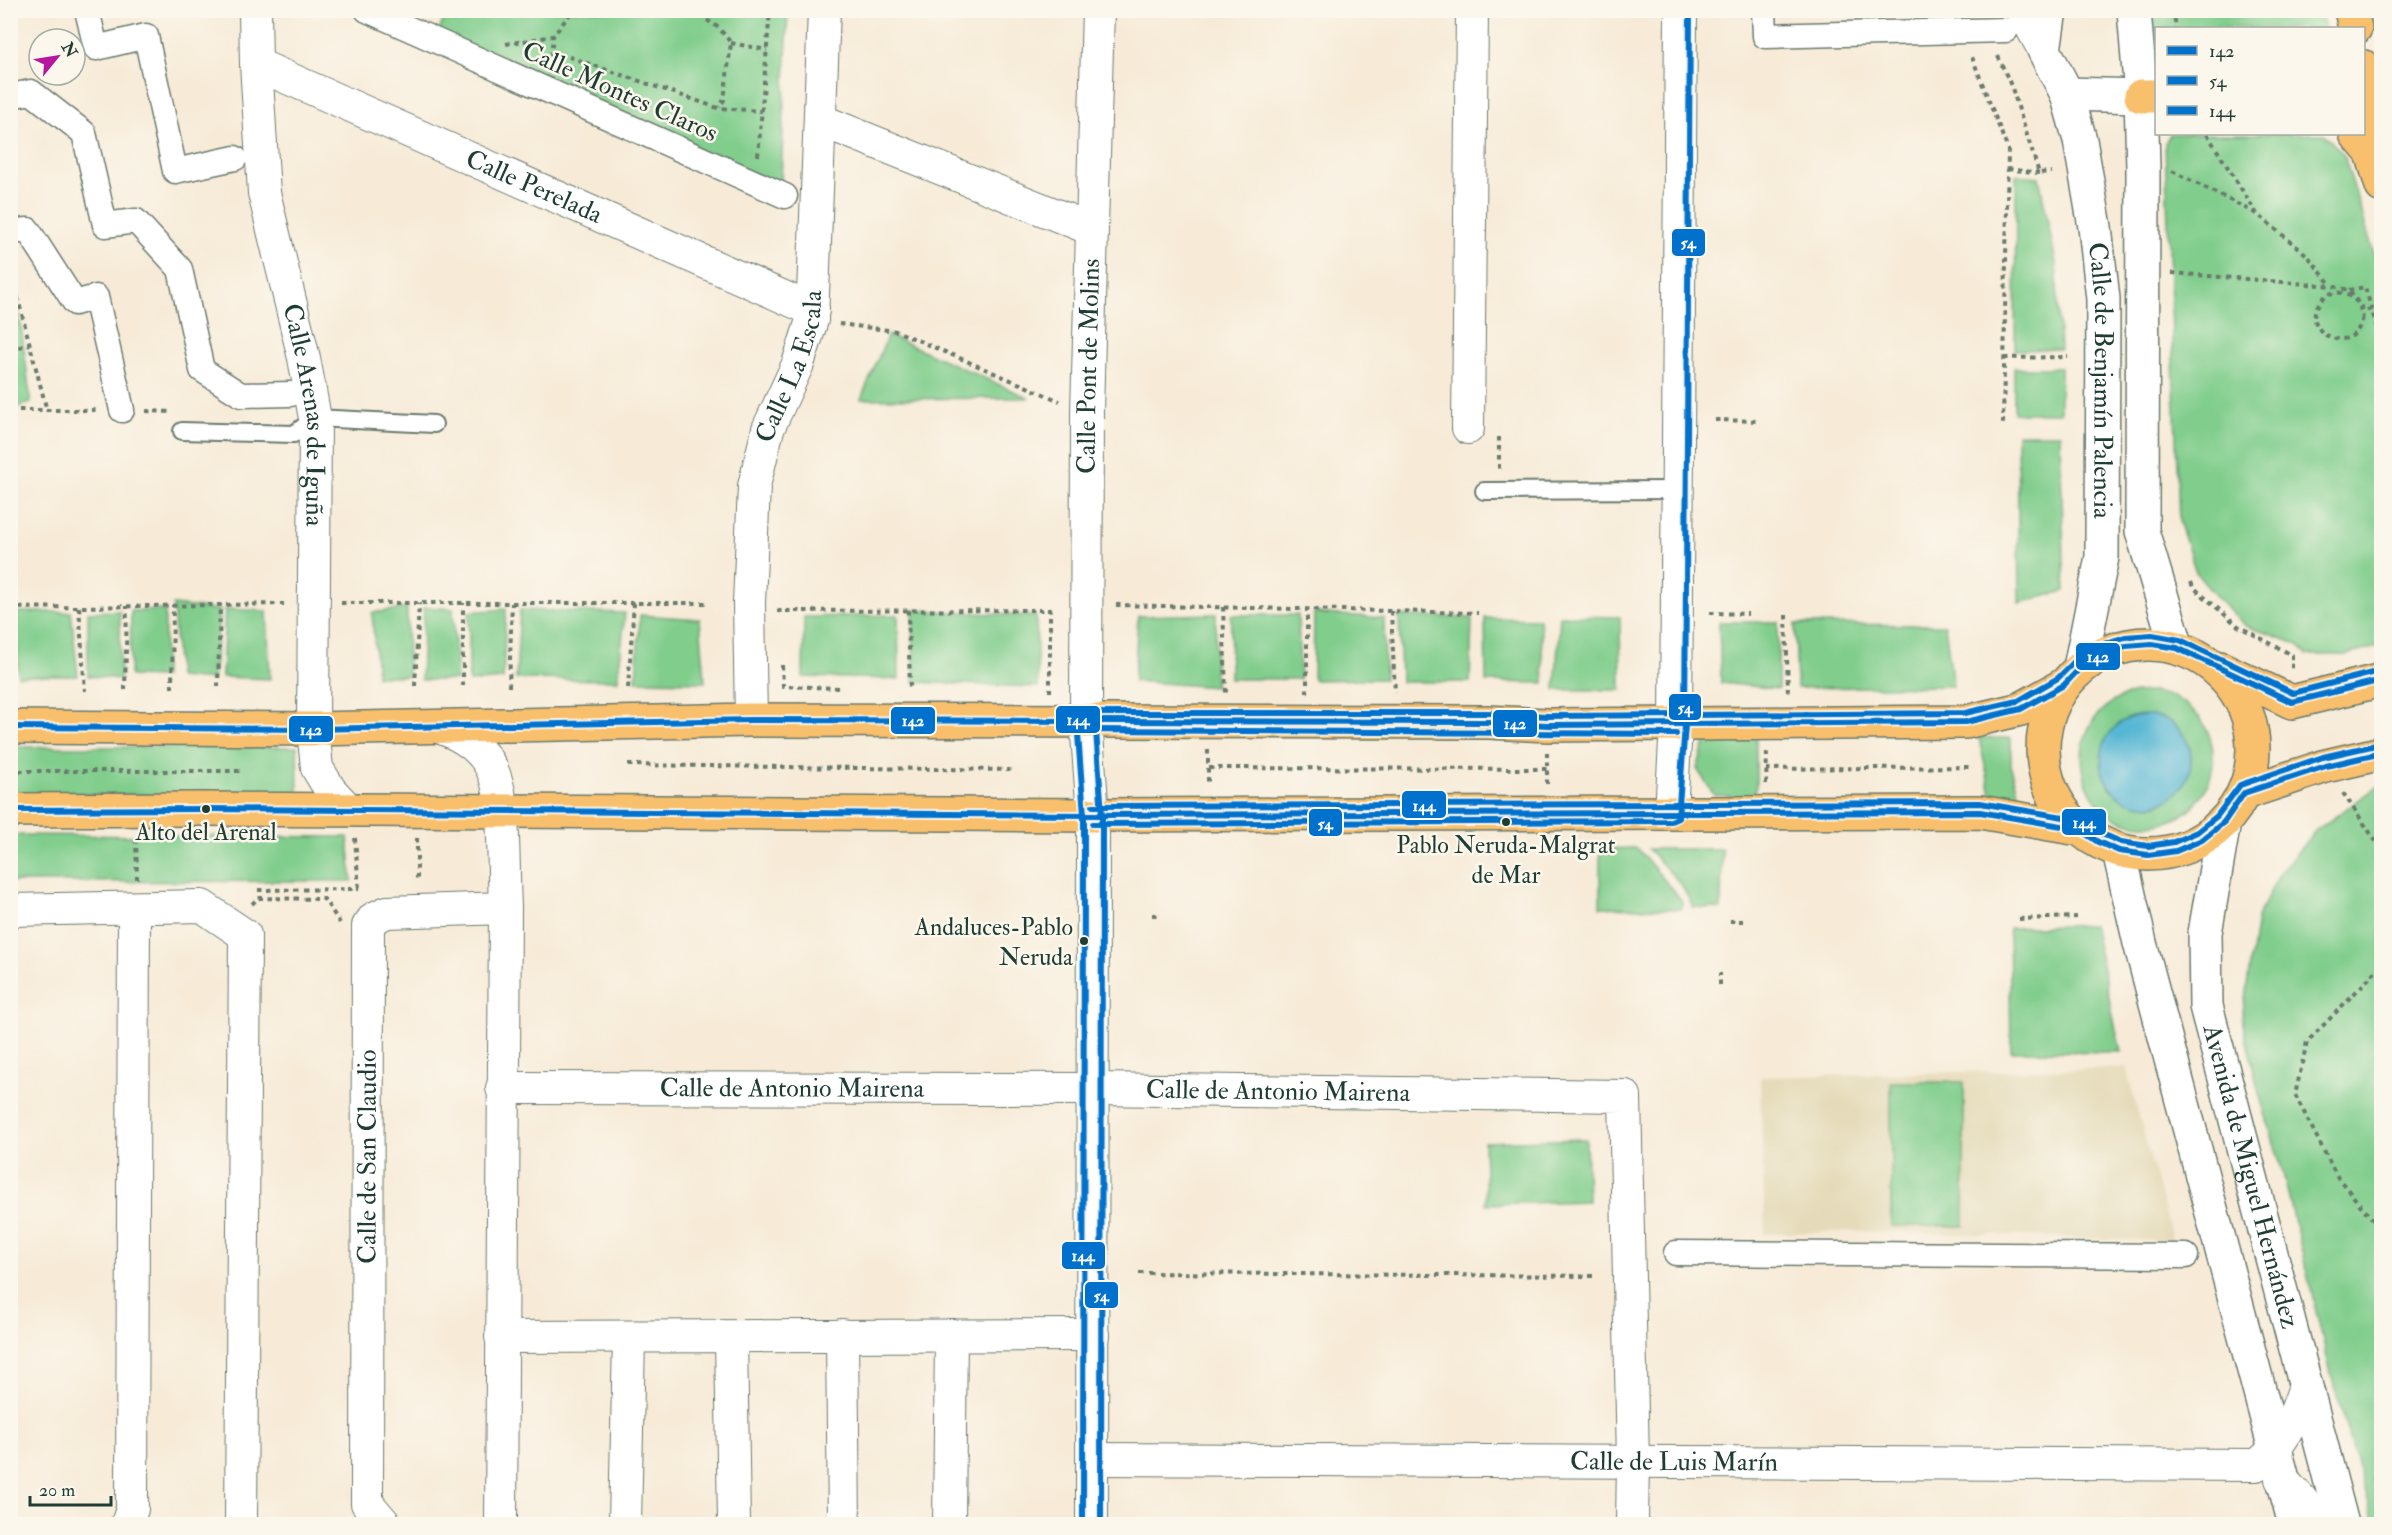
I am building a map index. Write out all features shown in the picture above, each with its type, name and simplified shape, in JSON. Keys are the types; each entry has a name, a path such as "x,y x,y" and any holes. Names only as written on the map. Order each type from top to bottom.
{"main road":[{"path":"2351,10 2355,27"},
{"path":"2365,71 2382,147"},
{"path":"2357,135 2372,153 2382,186"},
{"path":"10,727 313,729 750,720 1676,725 1966,722 2021,709 2072,677 2102,654 2126,646 2151,644 2189,653 2292,702 2382,680"},
{"path":"2072,677 2049,713 2043,744 2046,776 2058,805 2079,829 2098,842 2119,851 2148,855 2176,851 2202,840 2224,822 2244,793 2252,764 2252,733 2242,703 2224,678 2189,653"},
{"path":"2244,793 2326,766 2382,753"},
{"path":"10,810 352,824 502,811 1093,815 1980,812 2079,829"}],"street":[{"path":"87,10 96,48 146,36 175,171 235,158"},
{"name":"Calle Arenas de Iguña","path":"255,10 264,193 304,358 315,418 313,729 316,768 352,824"},
{"name":"Calle Montes Claros","path":"367,10 785,196"},
{"name":"Calle La Escala","path":"750,720 749,603 754,486 768,429 823,316 820,120 824,10"},
{"name":"Calle Pont de Molins","path":"1092,1524 1094,1459 1093,815 1086,721 1087,424 1098,10"},
{"path":"1468,428 1472,10"},
{"path":"1671,812 1676,725 1681,10"},
{"path":"1764,10 1765,36 1962,31 2005,24"},
{"path":"2043,50 2050,10"},
{"name":"Calle de Benjamín Palencia","path":"2134,10 2149,96 2142,531 2189,653"},
{"name":"Calle de Benjamín Palencia","path":"2005,24 2043,50 2067,94 2080,140 2095,227 2103,299 2102,557 2072,677"},
{"name":"Calle Perelada","path":"256,64 823,316"},
{"path":"10,96 31,92 84,133 105,225 136,221 180,269 202,370 241,395 291,394"},
{"path":"2067,94 2149,96"},
{"path":"820,120 1091,229"},
{"path":"10,232 28,230 75,303 96,297 122,410"},
{"path":"439,727 460,734 481,753 498,783 502,811 505,909 502,1088 501,1524"},
{"name":"Avenida de Miguel Hernández","path":"2224,822 2205,933 2206,1006 2342,1524"},
{"name":"Avenida de Miguel Hernández","path":"2119,851 2140,943 2262,1399 2271,1465 2302,1523"},
{"path":"10,910 136,897 202,906 245,935 241,1524"},
{"path":"127,1524 132,1509 136,897"},
{"name":"Calle de San Claudio","path":"385,1524 367,1503 368,926 374,918 387,912 505,909"},
{"name":"Calle de Antonio Mairena","path":"502,1088 1092,1089 1625,1096 1633,1461 1632,1524"},
{"path":"1676,1253 2186,1256"},
{"path":"842,1335 844,1524"},
{"path":"949,1524 951,1335"},
{"path":"501,1337 1093,1335"},
{"path":"731,1337 734,1524"},
{"path":"625,1524 629,1338"},
{"path":"2271,1465 2296,1413 2305,1386"},
{"name":"Calle de Luis Marín","path":"1094,1459 2271,1465"}],"lane":[{"path":"182,431 294,434 315,418 434,424"},
{"path":"1492,491 1678,490"}],"path":[{"path":"498,45 553,36 573,10"},
{"path":"692,10 719,28 731,43 767,50"},
{"path":"755,183 770,10"},
{"path":"2173,10 2176,27"},
{"path":"2005,24 2012,88 2039,173"},
{"path":"1962,31 2008,150 2003,424"},
{"path":"718,108 724,99 731,43"},
{"path":"552,51 718,108 762,111"},
{"path":"2208,135 2257,214"},
{"path":"2165,168 2257,214 2307,255 2332,286"},
{"path":"2008,169 2039,173 2052,172"},
{"path":"2166,272 2332,286 2349,290 2365,287 2382,345"},
{"path":"2349,290 2359,304 2363,318 2358,331 2348,339 2334,340 2322,334 2315,322 2316,308 2324,297 2336,293 2347,293 2358,301 2364,311 2382,306"},
{"path":"10,296 17,295 46,411"},
{"path":"823,316 896,331 1061,401"},
{"path":"10,350 30,344"},
{"path":"2004,358 2068,357"},
{"path":"10,410 179,412"},
{"path":"1715,420 1760,421"},
{"path":"1492,491 1499,436"},
{"path":"2189,576 2193,587 2238,626 2292,655 2292,702"},
{"path":"341,603 706,603"},
{"path":"415,686 419,603"},
{"path":"463,603 463,686"},
{"path":"508,687 512,603"},
{"path":"628,688 634,603"},
{"path":"218,687 220,604"},
{"path":"10,608 285,604"},
{"path":"172,688 173,605"},
{"path":"1113,616 1113,605 1478,613"},
{"path":"125,690 127,606"},
{"path":"79,607 85,691"},
{"path":"1223,607 1226,694"},
{"path":"1307,609 1307,695"},
{"path":"908,610 910,689"},
{"path":"780,621 779,611 1050,610 1050,692"},
{"path":"1391,612 1395,697"},
{"path":"1710,614 1748,615"},
{"path":"1786,615 1788,696"},
{"path":"781,654 783,686"},
{"path":"1208,747 1208,787"},
{"path":"1547,747 1547,788"},
{"path":"1766,788 1767,747"},
{"path":"628,765 1014,770"},
{"path":"2326,766 2382,850"},
{"path":"1766,769 1973,767"},
{"path":"1209,768 1547,769"},
{"path":"10,771 242,771"},
{"path":"352,824 360,898"},
{"path":"135,835 136,897"},
{"path":"417,837 417,892"},
{"path":"258,890 359,889"},
{"path":"250,906 258,898 324,899 343,927"},
{"path":"1152,915 1161,915"},
{"path":"2019,919 2078,917"},
{"path":"1730,921 1743,921"},
{"path":"2382,965 2307,1042 2295,1095 2338,1178 2382,1231"},
{"path":"1720,973 1720,985"},
{"path":"1139,1273 1593,1276"},
{"path":"2382,1443 2374,1478 2382,1506"}],"shaded area":[{"path":"2126,1068 2173,1241 1862,1231 1765,1234 1760,1077"},
{"path":"1939,1520 2245,1522 2246,1524 1939,1524"}],"green space":[{"path":"447,11 788,11 780,205 433,45"},
{"path":"2154,11 2321,11 2325,27 2155,27 2155,34"},
{"path":"2169,135 2325,135 2344,155 2381,277 2381,646 2346,655 2307,655 2297,644 2246,626 2220,601 2196,572 2179,521 2165,143"},
{"path":"2016,175 2039,177 2056,263 2060,349 2015,350"},
{"path":"17,295 31,403 11,409 11,296"},
{"path":"888,335 1029,398 861,399"},
{"path":"2014,368 2060,368 2060,413 2014,413"},
{"path":"2017,434 2060,434 2065,591 2019,603"},
{"path":"173,605 220,610 213,680 178,677"},
{"path":"424,607 453,609 457,680 421,680"},
{"path":"407,608 408,676 377,676 372,613"},
{"path":"225,609 267,611 270,679 222,677"},
{"path":"506,609 503,679 469,682 469,612"},
{"path":"165,610 164,677 130,676 131,611"},
{"path":"520,610 625,613 618,680 516,679"},
{"path":"913,610 1036,616 1038,687 914,682"},
{"path":"120,611 120,679 88,676 88,612"},
{"path":"17,612 71,612 78,676 18,676"},
{"path":"1314,613 1384,618 1385,679 1313,680"},
{"path":"1216,614 1215,687 1134,681 1138,616"},
{"path":"640,615 700,619 705,682 636,681"},
{"path":"898,615 899,679 803,677 804,617"},
{"path":"1231,615 1298,615 1300,679 1230,679"},
{"path":"1399,616 1472,618 1470,682 1401,682"},
{"path":"1560,616 1620,617 1621,690 1555,690"},
{"path":"1485,618 1540,619 1544,683 1486,682"},
{"path":"1719,622 1778,622 1778,689 1721,683"},
{"path":"1795,624 1945,625 1953,686 1797,688"},
{"path":"2153,692 2175,698 2200,718 2212,745 2211,774 2206,789 2197,802 2181,816 2162,823 2133,824 2110,814 2094,797 2084,775 2082,751 2089,727 2105,708 2131,694","holes":["2152,716 2166,719 2178,727 2186,740 2191,754 2190,766 2167,800 2150,805 2132,802 2115,793 2104,776 2111,734 2118,725 2131,717"]},
{"path":"1707,736 1756,736 1756,790 1749,798 1714,795 1697,769"},
{"path":"1979,738 2011,738 2011,767 2020,798 1992,798"},
{"path":"10,747 297,747 298,794 11,795"},
{"path":"2381,784 2382,1524 2375,1524 2334,1386 2283,1173 2259,1093 2242,1019 2257,918 2280,873 2315,831"},
{"path":"11,835 348,837 352,881 11,882"},
{"path":"1637,848 1682,901 1681,909 1600,907 1600,849"},
{"path":"1648,849 1722,849 1721,909 1693,907 1681,884"},
{"path":"2093,925 2121,1052 2011,1051 2009,928"},
{"path":"1891,1082 1964,1082 1964,1226 1891,1226"},
{"path":"1586,1139 1588,1201 1486,1204 1484,1142"}],"water":[{"path":"2146,715 2163,719 2178,728 2187,743 2191,760 2187,777 2178,792 2163,801 2146,805 2129,801 2114,792 2105,777 2101,760 2105,743 2114,728 2129,719"}],"transit line":[{"name":"54","path":"1093,824 1671,821 1678,818 1685,725 1690,10"},
{"name":"144","path":"1083,1524 1084,815 1077,721 1081,713 1488,713 1548,716 1965,713 2018,701 2058,678 2075,661 2097,646 2125,637 2152,635 2180,640 2293,693 2380,671"},
{"name":"142","path":"10,727 313,729 751,720 1488,722 1548,725 1966,722 2021,709 2064,685 2080,668 2102,654 2126,646 2152,644 2177,648 2292,702 2382,680"},
{"name":"54","path":"1101,1524 1102,815 1096,730 1676,734"},
{"name":"144","path":"1093,806 1980,803 2081,820 2102,834 2121,842 2148,846 2174,842 2197,832 2217,816 2240,785 2323,757 2380,744"},
{"name":"142","path":"10,810 205,809 1093,815 1980,812 2079,829 2098,842 2119,851 2148,855 2176,851 2202,840 2224,822 2244,793 2326,766 2382,753"}],"place":[{"name":"Alto del Arenal","path":"206,809"},
{"name":"Pablo Neruda-Malgrat de Mar","path":"1506,822"},
{"name":"Andaluces-Pablo Neruda","path":"1084,941"}]}
